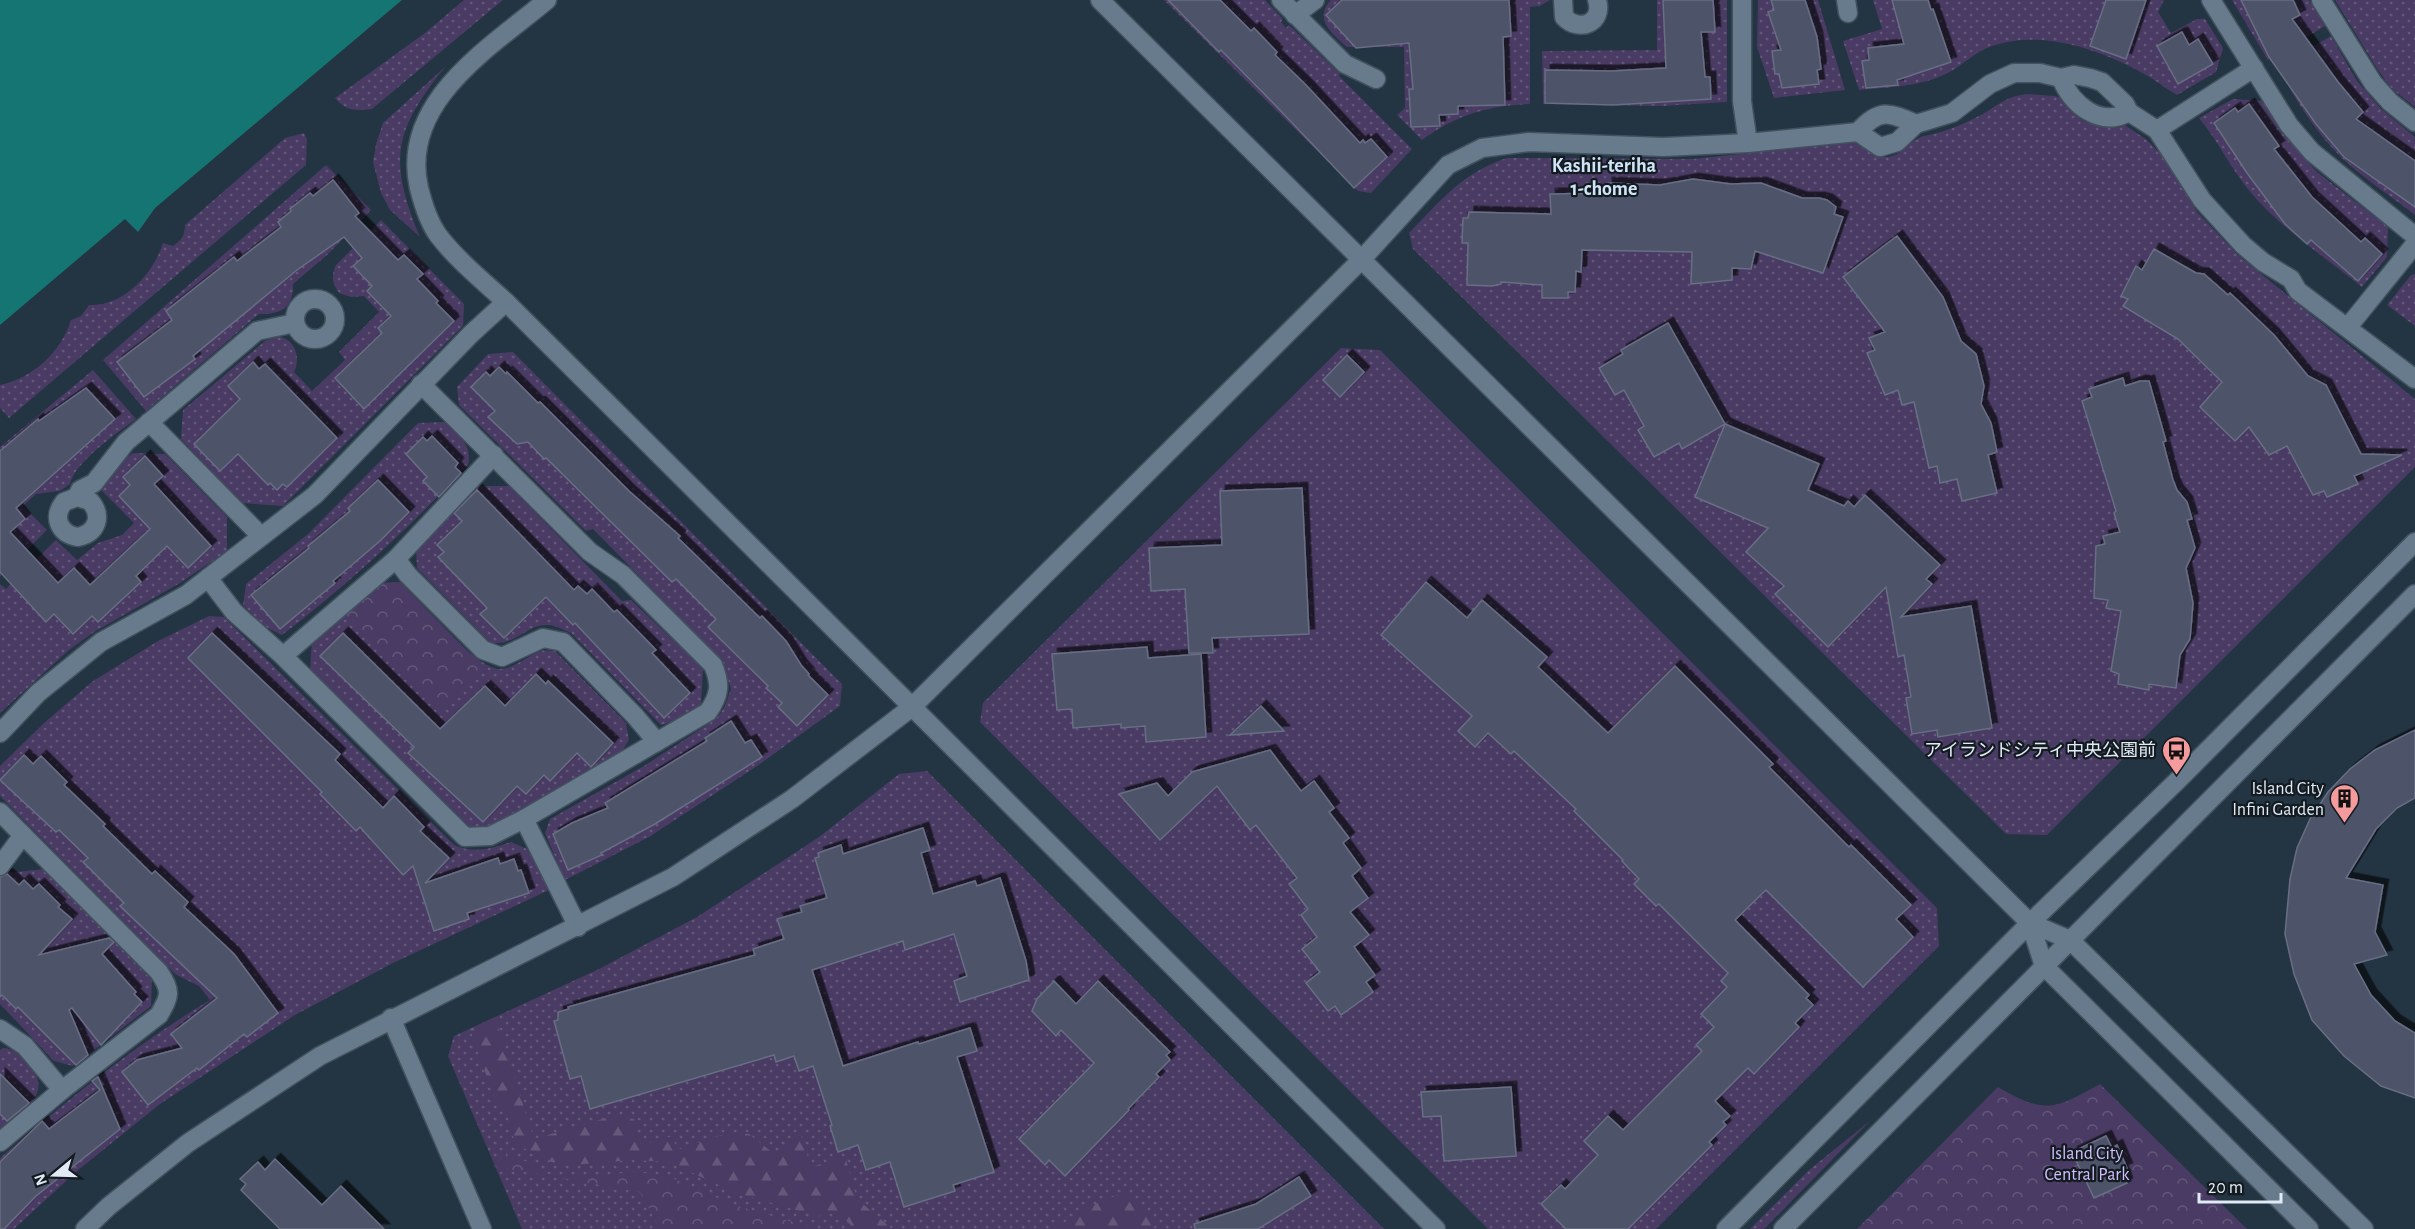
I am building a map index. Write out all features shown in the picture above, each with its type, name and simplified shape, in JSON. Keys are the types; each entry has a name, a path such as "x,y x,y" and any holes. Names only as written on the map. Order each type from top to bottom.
{"street":[{"path":"547,0 457,75 429,112 420,134 416,160 417,179 422,201 437,234 1436,1229"},
{"path":"1100,0 2030,923 2070,940 2364,1229"},
{"path":"1281,0 1345,64 1376,79"},
{"path":"1295,15 1315,0"},
{"path":"1563,0 1561,5 1564,17 1573,24 1584,26 1594,20 1599,9 1597,0"},
{"path":"1742,0 1742,101 1748,143"},
{"path":"2211,0 2289,125 2312,152 2415,236"},
{"path":"2321,0 2373,82 2390,102 2415,122"},
{"path":"2157,130 2254,68"},
{"path":"85,1229 109,1206 188,1143 320,1056 673,877 792,799 912,707 1362,260 1448,165 1482,148 1529,142 1663,147 1748,143 1858,132 1880,147 1889,146 1897,142 1916,124 1952,113 1990,84 2014,74 2040,73 2061,78 2074,75 2102,82 2125,104 2129,112 2157,130 2202,200 2243,245 2263,262 2291,279 2298,291 2415,379"},
{"path":"2061,78 2065,88 2089,113 2123,116 2129,112"},
{"path":"1858,132 1869,119 1881,114 1894,114 1916,124"},
{"path":"2348,327 2415,244"},
{"path":"0,733 38,693 101,642 186,595 315,495 422,384 506,302"},
{"path":"77,497 80,490 94,483 126,442 257,331 295,323"},
{"path":"208,578 234,612 283,656 465,837 490,836 524,819 708,712 715,703 720,689 713,665 623,575 590,552 422,384"},
{"path":"149,422 261,536"},
{"path":"283,656 396,559 494,455"},
{"path":"1726,1229 1990,966 2030,923 2177,781 2415,542"},
{"path":"396,559 408,575 483,650 502,657 543,638 563,642 657,742"},
{"path":"1784,1229 2415,594"},
{"path":"0,812 159,972 168,985 167,1002 159,1016 62,1090 0,1142"},
{"path":"524,819 578,927"},
{"path":"0,866 23,835"},
{"path":"2030,923 2044,966 2309,1229"},
{"path":"391,1018 482,1229"},
{"path":"0,1029 25,1046 62,1090"}],"green space":[{"path":"464,0 503,0 372,109 351,109 335,98 425,33"},
{"path":"1164,0 1265,0 1283,19 1281,22 1286,28 1289,25 1412,149 1371,193 1358,191"},
{"path":"1331,0 1550,0 1540,6 1530,7 1530,104 1473,113 1447,124 1422,140 1397,115 1405,108 1404,47 1347,47 1336,37 1324,20 1326,7"},
{"path":"1657,0 1727,0 1727,102 1662,106 1543,104 1542,51 1657,50"},
{"path":"1758,0 1818,0 1845,90 1774,98 1757,47"},
{"path":"1873,0 2164,0 2158,12 2171,33 2197,19 2205,19 2223,48 2216,72 2177,95 2129,66 2091,50 2051,41 2031,40 2011,41 1987,48 1953,70 1931,80 1859,90 1843,41 1882,29"},
{"path":"2232,0 2309,0 2325,26 2268,60"},
{"path":"2335,0 2415,0 2415,107 2392,89"},
{"path":"2331,36 2357,81 2381,109 2415,137 2415,215 2359,173 2332,148 2307,115 2278,67"},
{"path":"445,67 415,110 406,128 401,147 400,166 403,187 420,237 390,210 381,193 373,162 383,123"},
{"path":"2029,94 2055,96 2068,100 2081,120 2099,123 2116,119 2147,140 2165,159 2197,212 2239,256 2415,399 2415,467 2047,835 2006,834 1413,249 1409,233 1465,179 1507,158 1693,159 1855,142 1879,156 1888,157 1897,154 1921,137 1956,127 2007,99"},
{"path":"2233,99 2263,101 2281,132 2317,172 2388,227 2387,257 2362,287 2277,220 2238,176 2199,118"},
{"path":"304,133 307,139 306,165 9,418 0,408 0,385 24,376 44,362 60,343 71,320 81,316 89,305 114,300 135,286 152,266 163,243 173,246 176,244 182,237 185,225 285,138"},
{"path":"326,165 371,210 327,255 293,284 291,299 284,308 273,313 259,314 146,411 103,360"},
{"path":"381,220 464,304 463,326 283,506 242,503 181,439 183,410 265,341 272,338 282,337 292,344 297,358 294,372 312,391 345,360 339,352 379,312 364,296 351,297 339,293 334,283 333,273 336,265"},
{"path":"2415,274 2415,326 2387,305 2411,275"},
{"path":"1341,348 1380,350 1937,908 1939,946 1656,1229 1488,1229 980,722 983,703"},
{"path":"513,352 842,684 840,706 760,764 649,837 565,880 545,833 550,819 644,766 716,719 724,708 731,689 722,660 593,529 586,531 459,405 457,387 488,354"},
{"path":"93,370 136,419 88,457 73,475 70,484 60,491 36,494 23,506 47,530 0,577 0,447"},
{"path":"444,422 463,440 468,452 468,465 424,511 307,616 282,635 264,626 243,605 246,584 308,534 418,423"},
{"path":"133,453 165,454 227,517 227,551 180,583 94,632 69,650 0,713 0,584 6,589 56,540 77,560 98,543 122,535 134,523 94,483"},
{"path":"477,486 509,486 622,601 631,600 694,660 703,670 701,705 674,721 661,725 571,633 554,626 541,625 508,641 491,643 417,568 416,549"},
{"path":"400,582 462,646 489,666 505,668 541,651 555,651 626,723 629,740 620,754 582,778 481,830 463,825 310,671 312,639 382,583"},
{"path":"400,582 484,668 440,711 345,614 382,583"},
{"path":"209,616 224,617 454,845 482,850 511,842 527,849 549,890 393,963 295,1015 160,1104 77,1171 14,1229 0,1229 0,1158 102,1074 182,1017 210,1000 199,986 175,974 0,796 0,766 44,723 93,681 158,641"},
{"path":"927,771 1384,1229 522,1229 448,1056 454,1036 599,969 697,917 819,837 899,774"},
{"path":"44,869 152,980 151,1006 73,1066 54,1061 0,1004 0,881 7,873"},
{"path":"495,1017 534,1139 613,1116 634,1119 641,1145 673,1136 677,1150 730,1132 749,1134 778,1157 799,1128 811,1167 845,1156 857,1199 892,1229 852,1229 850,1224 836,1213 818,1216 736,1193 669,1162 632,1160 572,1165 552,1162 515,1144 507,1113 493,1094 470,1029"},
{"path":"3,1048 14,1051 22,1057 39,1083 33,1100 0,1129 0,1050"},
{"name":"Island City Central Park","path":"2100,1084 2247,1229 1857,1229 1998,1087 2027,1102 2050,1105 2072,1099"},
{"path":"1871,1120 1764,1229 1750,1229 1809,1170"},
{"path":"509,1152 548,1174 572,1178 633,1172 666,1175 731,1204 817,1229 660,1229 640,1192 493,1166"},
{"path":"1123,1193 1137,1199 1155,1226 1150,1229 1053,1229 1099,1202"}],"shaded area":[{"path":"0,0 402,0 155,208 138,232 125,219 0,325"}],"building":[{"path":"1168,0 1220,0 1251,31 1254,28 1277,52 1275,55 1360,143 1371,139 1387,157 1354,188 1221,50 1219,52"},
{"path":"1342,0 1509,0 1511,36 1503,37 1505,105 1458,106 1458,114 1439,115 1440,126 1411,127 1409,89 1413,89 1409,43 1356,48 1326,15"},
{"path":"1663,0 1713,0 1715,32 1701,32 1705,77 1710,77 1711,99 1613,105 1545,103 1545,70 1612,71 1666,68"},
{"path":"1771,0 1805,0 1817,37 1821,69 1817,70 1819,84 1782,88 1779,74 1775,74 1772,51 1781,50 1768,12 1774,10"},
{"path":"1892,0 1928,0 1951,62 1897,80 1898,85 1866,88 1862,61 1869,60 1868,48 1904,44"},
{"path":"2106,0 2146,0 2126,59 2090,46"},
{"path":"2241,0 2293,0 2300,15 2292,19 2363,112 2356,119 2415,161 2415,207 2344,157 2316,124 2269,57"},
{"path":"2182,32 2189,45 2198,39 2213,64 2178,84 2157,46"},
{"path":"2249,104 2279,146 2274,149 2312,197 2361,242 2365,238 2382,254 2358,281 2311,240 2307,244 2285,224 2214,123 2235,108 2238,112"},
{"path":"1693,179 1731,184 1761,183 1802,198 1827,200 1836,207 1834,214 1843,217 1823,273 1755,251 1751,269 1732,268 1732,280 1691,284 1692,252 1582,250 1581,272 1576,271 1575,292 1568,292 1568,298 1542,298 1542,285 1501,282 1501,284 1492,286 1467,285 1468,243 1462,243 1463,218 1468,218 1469,212 1551,214 1550,194 1607,193 1607,183 1660,185"},
{"path":"333,180 359,213 355,216 398,260 404,255 423,274 417,279 454,321 364,409 335,378 382,333 378,328 391,316 367,291 372,286 353,266 362,258 344,237 297,270 193,356 195,359 144,397 117,362 172,320 166,311 234,257 237,261 281,227 278,222 291,211 290,209 310,193 313,196"},
{"path":"1897,236 1943,297 1961,341 1976,354 1984,386 1981,404 1991,423 1997,452 1988,455 1997,493 1962,501 1957,479 1940,483 1937,466 1929,468 1914,402 1902,405 1898,390 1885,395 1867,353 1875,350 1869,338 1885,332 1843,277"},
{"path":"2154,249 2196,273 2204,274 2228,295 2230,293 2274,335 2308,376 2326,385 2361,454 2402,455 2354,476 2358,484 2327,497 2324,491 2313,495 2287,446 2269,455 2249,427 2235,441 2200,407 2222,382 2178,339 2123,306 2128,299 2121,296 2136,266 2142,270"},
{"path":"1668,323 1725,424 1682,449 1679,443 1654,457 1638,430 1644,426 1624,390 1615,395 1599,368 1623,354 1621,350"},
{"path":"1347,355 1364,372 1340,397 1323,380"},
{"path":"253,362 259,369 265,364 337,438 287,487 283,484 277,490 270,483 268,485 238,454 220,471 194,444 240,399 228,386"},
{"path":"499,367 538,403 540,402 629,491 680,536 678,538 786,641 808,675 828,695 797,726 778,707 782,703 766,688 768,686 708,627 716,619 676,579 672,582 528,442 517,444 488,417 495,411 471,387 486,372 490,376"},
{"path":"2123,378 2125,386 2140,381 2149,381 2166,441 2163,442 2173,480 2177,490 2187,502 2192,519 2187,520 2195,548 2186,568 2193,603 2190,639 2180,655 2176,688 2149,684 2149,690 2118,684 2119,674 2111,671 2121,611 2106,608 2108,600 2094,598 2096,546 2105,544 2103,536 2120,532 2114,513 2116,511 2082,401 2092,397 2089,389"},
{"path":"86,388 115,419 16,508 25,519 10,532 58,583 74,568 90,585 150,529 119,496 130,485 123,477 145,456 163,476 154,484 211,546 188,568 167,546 136,576 141,582 98,622 92,616 73,634 54,614 46,622 0,572 0,451 38,419 39,421"},
{"path":"1725,424 1819,464 1808,490 1844,506 1848,501 1854,507 1865,495 1940,565 1926,579 1932,584 1901,617 1971,606 1992,728 1938,737 1937,730 1912,734 1906,698 1911,697 1904,655 1898,657 1886,587 1828,647 1775,594 1784,586 1746,552 1768,528 1695,497"},
{"path":"432,436 458,463 455,467 461,473 439,497 423,481 427,477 406,454 423,437 427,441"},
{"path":"378,480 409,512 380,541 333,581 335,583 280,629 251,595 350,511 348,508"},
{"path":"1302,488 1309,634 1212,638 1213,653 1189,653 1185,589 1151,591 1149,548 1222,545 1220,491"},
{"path":"477,490 574,590 578,586 587,594 592,589 614,612 617,610 656,650 652,653 690,693 664,718 575,623 573,625 546,597 504,638 480,614 487,608 438,557 444,552 437,545 462,521 454,513"},
{"path":"1426,582 1467,618 1482,600 1547,657 1538,667 1608,733 1675,666 1773,764 1769,767 1911,905 1896,919 1913,937 1863,987 1766,890 1735,920 1809,995 1806,998 1813,1005 1795,1023 1799,1027 1754,1074 1748,1068 1715,1101 1730,1116 1723,1122 1726,1125 1709,1142 1712,1145 1628,1229 1566,1229 1541,1204 1561,1185 1565,1189 1598,1155 1584,1141 1608,1116 1623,1130 1702,1051 1696,1045 1714,1027 1701,1014 1727,987 1721,981 1728,973 1659,904 1656,906 1634,884 1639,879 1623,860 1574,811 1576,809 1514,751 1511,754 1488,733 1475,747 1458,731 1472,716 1381,635"},
{"path":"212,633 340,754 335,760 383,808 394,796 424,827 420,831 449,858 425,883 498,858 500,864 514,859 518,871 521,870 529,893 467,913 469,919 434,931 413,866 403,875 360,827 356,831 320,794 322,792 188,658"},
{"path":"343,633 440,729 485,686 505,706 536,674 546,684 548,681 613,743 591,767 577,753 550,781 544,775 526,794 517,786 483,822 408,753 414,747 320,656"},
{"path":"1147,647 1148,658 1201,654 1206,737 1146,742 1145,726 1121,728 1121,724 1073,728 1072,709 1057,710 1052,654"},
{"path":"1261,706 1284,731 1230,735"},
{"path":"731,721 745,743 751,740 762,757 655,824 601,853 602,855 568,870 553,834 572,823 608,808 605,803 707,741 705,738"},
{"path":"2415,730 2415,798 2397,808 2376,829 2346,878 2383,885 2375,932 2387,955 2354,964 2371,995 2395,1021 2415,1033 2415,1098 2381,1086 2344,1056 2312,1020 2294,974 2285,934 2290,879 2297,848 2310,819 2328,792 2350,769 2375,750"},
{"path":"1270,750 1301,791 1314,781 1334,808 1329,812 1349,838 1343,843 1361,868 1352,876 1368,898 1350,912 1369,935 1354,947 1375,975 1366,982 1373,992 1341,1015 1335,1006 1328,1011 1306,983 1320,972 1302,949 1317,937 1301,915 1308,909 1289,884 1297,878 1256,825 1250,830 1217,786 1160,840 1119,794 1157,783 1168,796 1192,772"},
{"path":"24,755 33,764 41,756 67,782 64,785 105,824 103,826 152,874 155,871 188,902 184,907 234,954 278,1013 247,1037 244,1034 199,1070 197,1068 148,1105 122,1072 137,1060 182,1048 171,1034 217,998 120,906 124,903 83,862 88,858 0,780"},
{"path":"923,828 930,850 921,853 933,894 975,881 977,886 1000,878 1026,961 1029,980 960,1002 954,981 967,976 954,934 905,950 903,941 812,970 843,1066 970,1028 977,1051 957,1057 994,1172 953,1185 955,1191 904,1207 890,1162 866,1170 858,1145 838,1152 813,1066 799,1071 794,1056 776,1062 774,1055 590,1109 581,1076 570,1079 554,1021 558,1020 558,1012 569,1009 568,1007 755,955 753,949 784,939 777,919 802,912 800,906 827,898 815,858 819,857 818,853 841,845 843,854"},
{"path":"7,874 19,885 24,880 33,889 39,884 60,905 58,907 72,919 39,955 109,938 114,942 102,954 142,1002 101,1045 72,1008 69,1010 88,1055 76,1065 18,1007 16,1009 2,995 0,997 0,877"},
{"path":"1054,981 1076,1004 1098,981 1170,1052 1166,1055 1170,1060 1156,1074 1159,1077 1065,1176 1049,1160 1045,1165 1019,1139 1094,1063 1061,1030 1056,1036 1032,1011 1037,999"},
{"path":"0,1074 29,1103 7,1121 0,1114"},
{"path":"98,1077 120,1129 36,1196 4,1229 0,1229 0,1162 42,1121 49,1129 100,1090 92,1081"},
{"path":"1511,1087 1516,1156 1444,1161 1441,1116 1423,1117 1421,1092"},
{"path":"2106,1136 2112,1148 2117,1145 2127,1168 2122,1170 2127,1183 2094,1198 2072,1152"},
{"path":"275,1159 322,1205 341,1186 384,1229 280,1229 241,1190 246,1184 240,1179 258,1162 265,1170"},
{"path":"1299,1177 1311,1196 1258,1229 1195,1229 1194,1224 1256,1204"}],"place":[{"name":"アイランドシティ中央公園前","path":"2177,776"},
{"name":"Island City Infini Garden","path":"2345,824"}],"district":[{"name":"Kashii-teriha 1-chome","path":"1604,176"}]}
